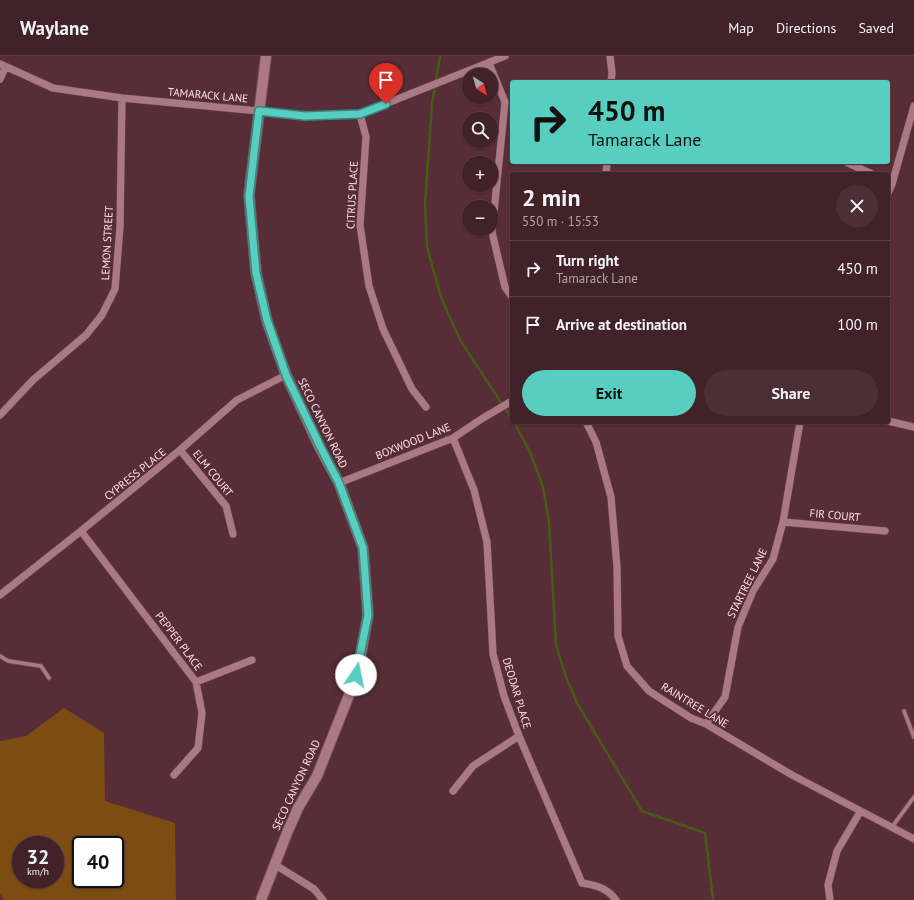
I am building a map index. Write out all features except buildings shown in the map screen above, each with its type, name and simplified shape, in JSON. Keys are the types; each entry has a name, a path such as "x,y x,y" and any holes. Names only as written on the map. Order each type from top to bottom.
{"street":[{"name":"SECO CANYON ROAD","path":"261,900 274,864 298,808 317,776 356,675 368,615 363,548 339,483 286,375 267,320 256,273 249,196 266,56"},
{"name":"TAMARACK LANE","path":"3,66 53,88 122,98 305,116 360,114 505,56"},
{"path":"610,56 611,80"},
{"path":"489,63 505,102 492,232 505,287 510,294"},
{"path":"0,79 3,66"},
{"name":"LEMON STREET","path":"0,415 34,380 86,335 102,315 115,289 120,227 122,98"},
{"path":"890,183 914,106"},
{"name":"CITRUS PLACE","path":"360,114 366,137 360,225 369,286 383,329 412,389 426,407"},
{"path":"850,164 868,172"},
{"name":"CYPRESS PLACE","path":"0,595 180,450 237,400 286,375"},
{"name":"BOXWOOD LANE","path":"339,483 453,438 510,402"},
{"path":"890,421 914,427"},
{"name":"RAINTREE LANE","path":"587,424 596,442 611,497 617,567 618,636 627,666 649,690 691,718 706,724 792,775 860,812 914,839"},
{"name":"STARTREE LANE","path":"706,724 725,697 738,627 753,591 773,560 783,522 800,424"},
{"name":"DEODAR PLACE","path":"453,438 474,490 487,542 493,654 504,696 519,736 582,883 597,885 612,894 616,900"},
{"name":"ELM COURT","path":"180,450 226,506 233,534"},
{"name":"FIR COURT","path":"783,522 885,531"},
{"name":"PEPPER PLACE","path":"81,531 196,682 202,713 198,748 174,775"},
{"path":"196,682 252,660"},
{"path":"454,792 473,766 519,736"},
{"path":"830,900 828,885 837,851 860,812"},
{"path":"274,864 314,889 323,900"}],"lane":[{"path":"0,656 8,662 41,666 49,678"},
{"path":"904,711 914,737"},
{"path":"891,828 914,797"}],"shaded area":[{"path":"64,708 104,733 105,801 175,823 176,900 4,900 0,894 0,741 26,736"}],"waterway":[{"path":"440,56 432,104 425,204 427,247 441,297 460,340 510,416"},
{"path":"515,424 530,452 543,487 549,522 556,645 566,677 577,703 642,811 705,833 713,900"}],"route":[{"path":"356,675 368,615 363,548 339,483 286,375 267,320 256,273 249,196 259,111 305,116 360,114 386,104"}]}
